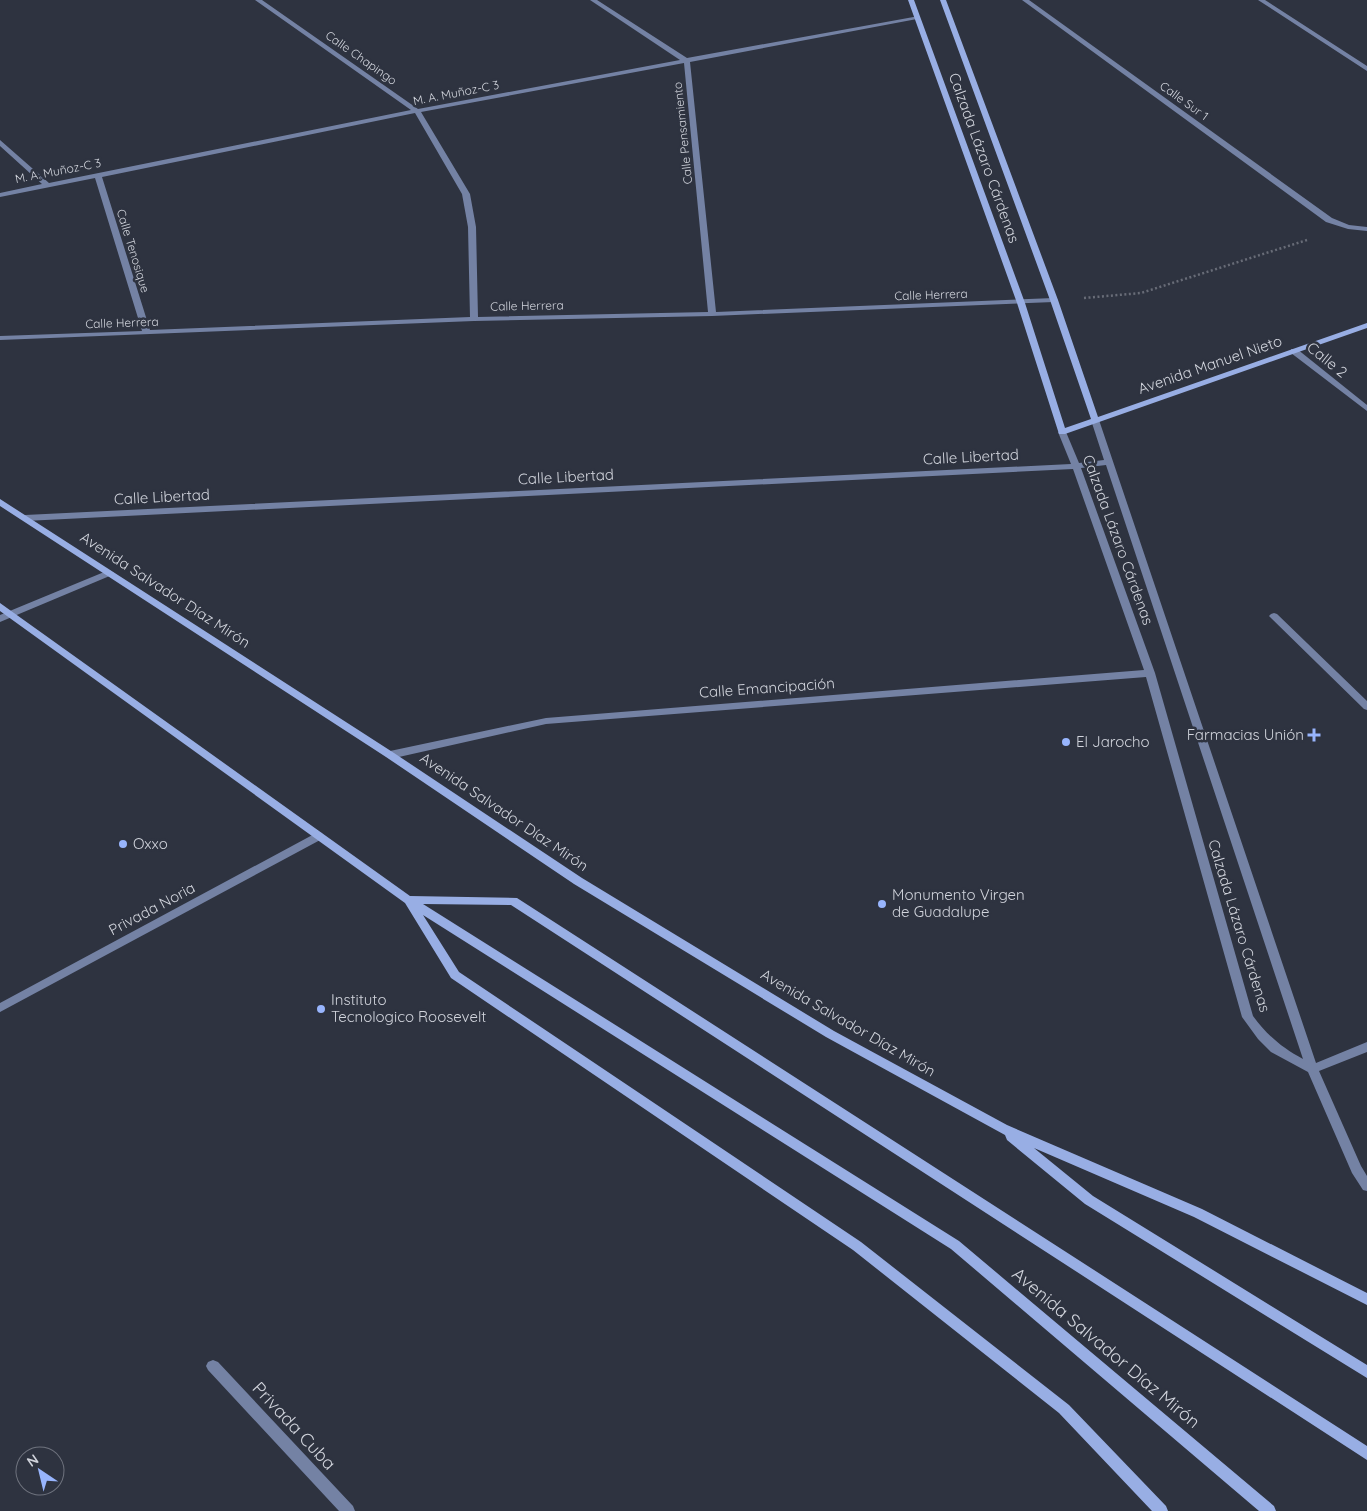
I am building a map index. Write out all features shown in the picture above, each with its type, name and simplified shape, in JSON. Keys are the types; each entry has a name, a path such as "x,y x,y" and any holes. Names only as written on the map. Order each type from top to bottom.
{"main road":[{"name":"Calzada Lázaro Cárdenas","path":"911,0 1021,303 1062,432"},
{"name":"Calzada Lázaro Cárdenas","path":"943,0 1054,300 1095,420"},
{"name":"Avenida Manuel Nieto","path":"1062,432 1367,325"},
{"name":"Avenida Salvador Díaz Mirón","path":"0,502 390,755 586,886 830,1034 1002,1129 1198,1213 1367,1299"},
{"name":"Avenida Salvador Díaz Mirón","path":"0,606 408,900 956,1245 1269,1511"},
{"name":"Avenida Salvador Díaz Mirón","path":"408,900 455,975 857,1246 1064,1409 1161,1511"},
{"path":"408,900 513,901 1367,1454"},
{"name":"Avenida Salvador Díaz Mirón","path":"1002,1129 1089,1200 1367,1372"}],"street":[{"name":"Calle Chapingo","path":"258,0 417,111 466,194 472,227 474,319"},
{"name":"Calle Pensamiento","path":"593,0 687,61 712,314"},
{"name":"Calle Sur 1","path":"1025,0 1329,220 1348,227 1367,229"},
{"path":"1261,0 1367,69"},
{"name":"M. A. Muñoz-C 3","path":"0,195 417,111 917,17"},
{"path":"0,142 47,185"},
{"name":"Calle Tenosique","path":"98,174 147,333"},
{"name":"Calle Herrera","path":"0,338 474,319 712,314 1021,303 1054,300"},
{"name":"Calle 2","path":"1294,350 1367,409"},
{"name":"Calzada Lázaro Cárdenas","path":"1095,420 1312,1069 1356,1169 1367,1186"},
{"name":"Calzada Lázaro Cárdenas","path":"1062,432 1150,673 1248,1016 1260,1035 1278,1052 1312,1069"},
{"name":"Calle Libertad","path":"25,518 1076,466 1109,462"},
{"path":"0,620 110,573"},
{"path":"1274,616 1367,707"},
{"name":"Calle Emancipación","path":"390,755 546,720 1150,673"},
{"name":"Privada Noria","path":"0,1008 318,836"},
{"path":"1312,1069 1367,1047"},
{"name":"Privada Cuba","path":"213,1366 348,1511"}],"path":[{"path":"1054,300 1141,293 1348,227"}],"place":[{"name":"Farmacias Unión","path":"1314,735"},
{"name":"El Jarocho","path":"1066,742"},
{"name":"Oxxo","path":"123,844"},
{"name":"Monumento Virgen de Guadalupe","path":"882,904"},
{"name":"Instituto Tecnologico Roosevelt","path":"321,1009"}]}
